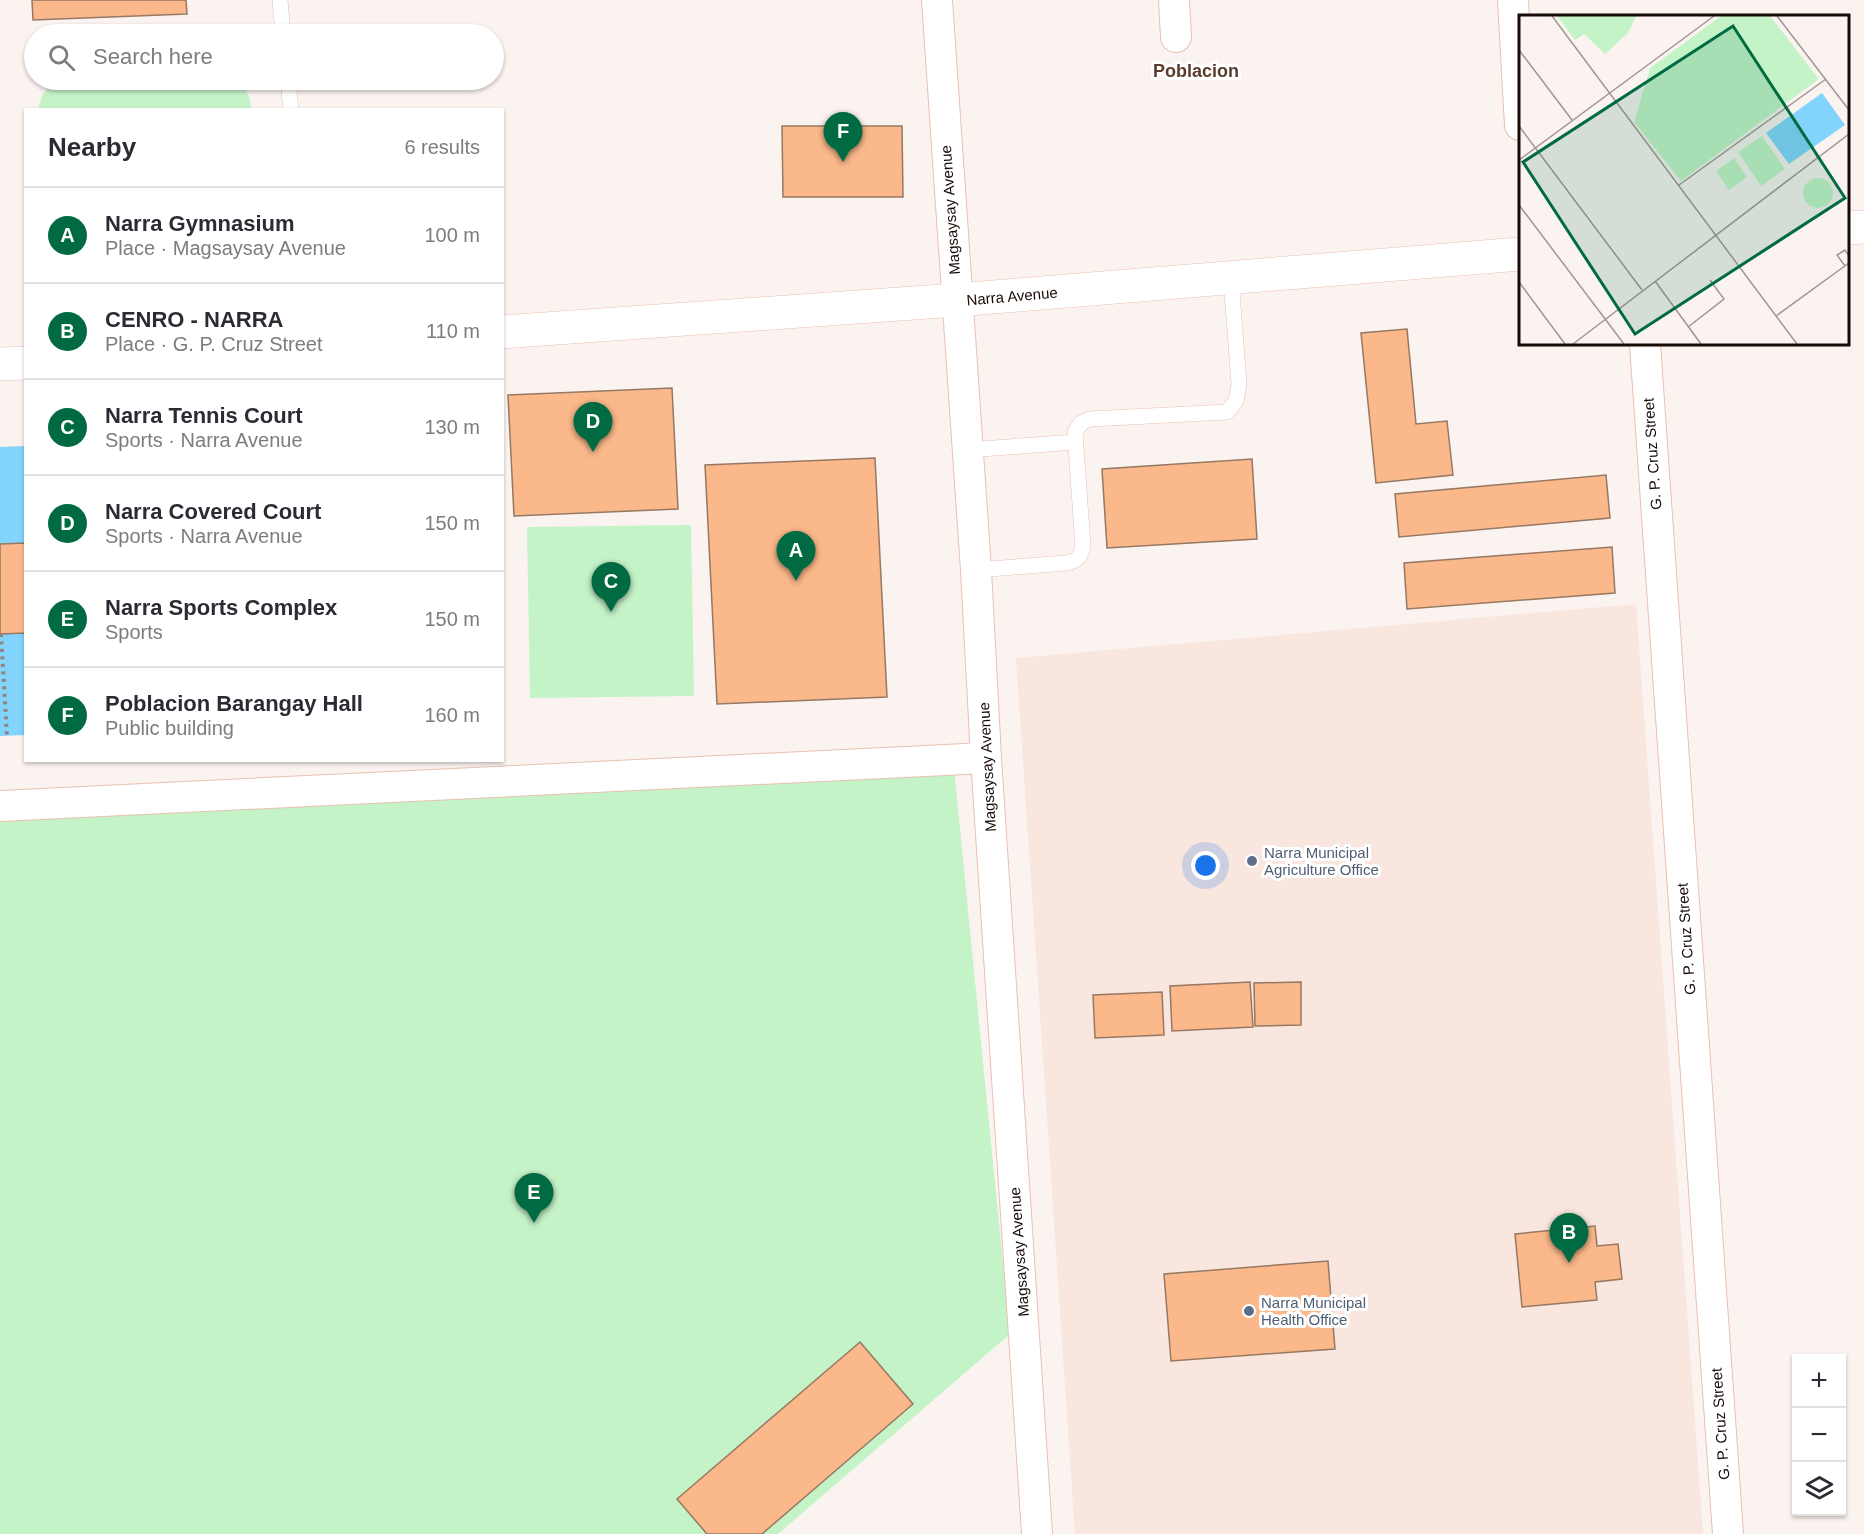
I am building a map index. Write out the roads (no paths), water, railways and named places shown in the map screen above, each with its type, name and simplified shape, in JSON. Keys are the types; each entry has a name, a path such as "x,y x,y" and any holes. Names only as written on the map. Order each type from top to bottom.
{"street":[{"name":"Magsaysay Avenue","path":"937,0 976,570 986,758 1037,1534"},
{"path":"1174,0 1176,37"},
{"path":"1513,0 1519,94"},
{"path":"1849,228 1864,227"},
{"name":"Narra Avenue","path":"504,332 956,300 1519,254"},
{"name":"G. P. Cruz Street","path":"1645,345 1728,1534"},
{"path":"0,364 24,363"},
{"path":"0,806 986,758"}],"lane":[{"path":"280,0 283,24"},
{"path":"289,90 291,108"},
{"path":"976,570 1066,563 1075,561 1081,556 1083,547 1075,432 1081,423 1090,419 1227,412 1236,401 1239,384 1231,278"},
{"path":"967,450 1075,442"}],"water":[{"path":"24,446 24,735 0,736 0,447"}],"place":[{"name":"Poblacion Barangay Hall","path":"843,162"},
{"name":"Narra Covered Court","path":"593,452"},
{"name":"Narra Gymnasium","path":"796,581"},
{"name":"Narra Tennis Court","path":"611,612"},
{"name":"Narra Municipal Agriculture Office","path":"1252,861"},
{"name":"Narra Sports Complex","path":"534,1223"},
{"name":"CENRO - NARRA","path":"1569,1263"},
{"name":"Narra Municipal Health Office","path":"1249,1311"}],"district":[{"name":"Poblacion","path":"1196,71"}]}
